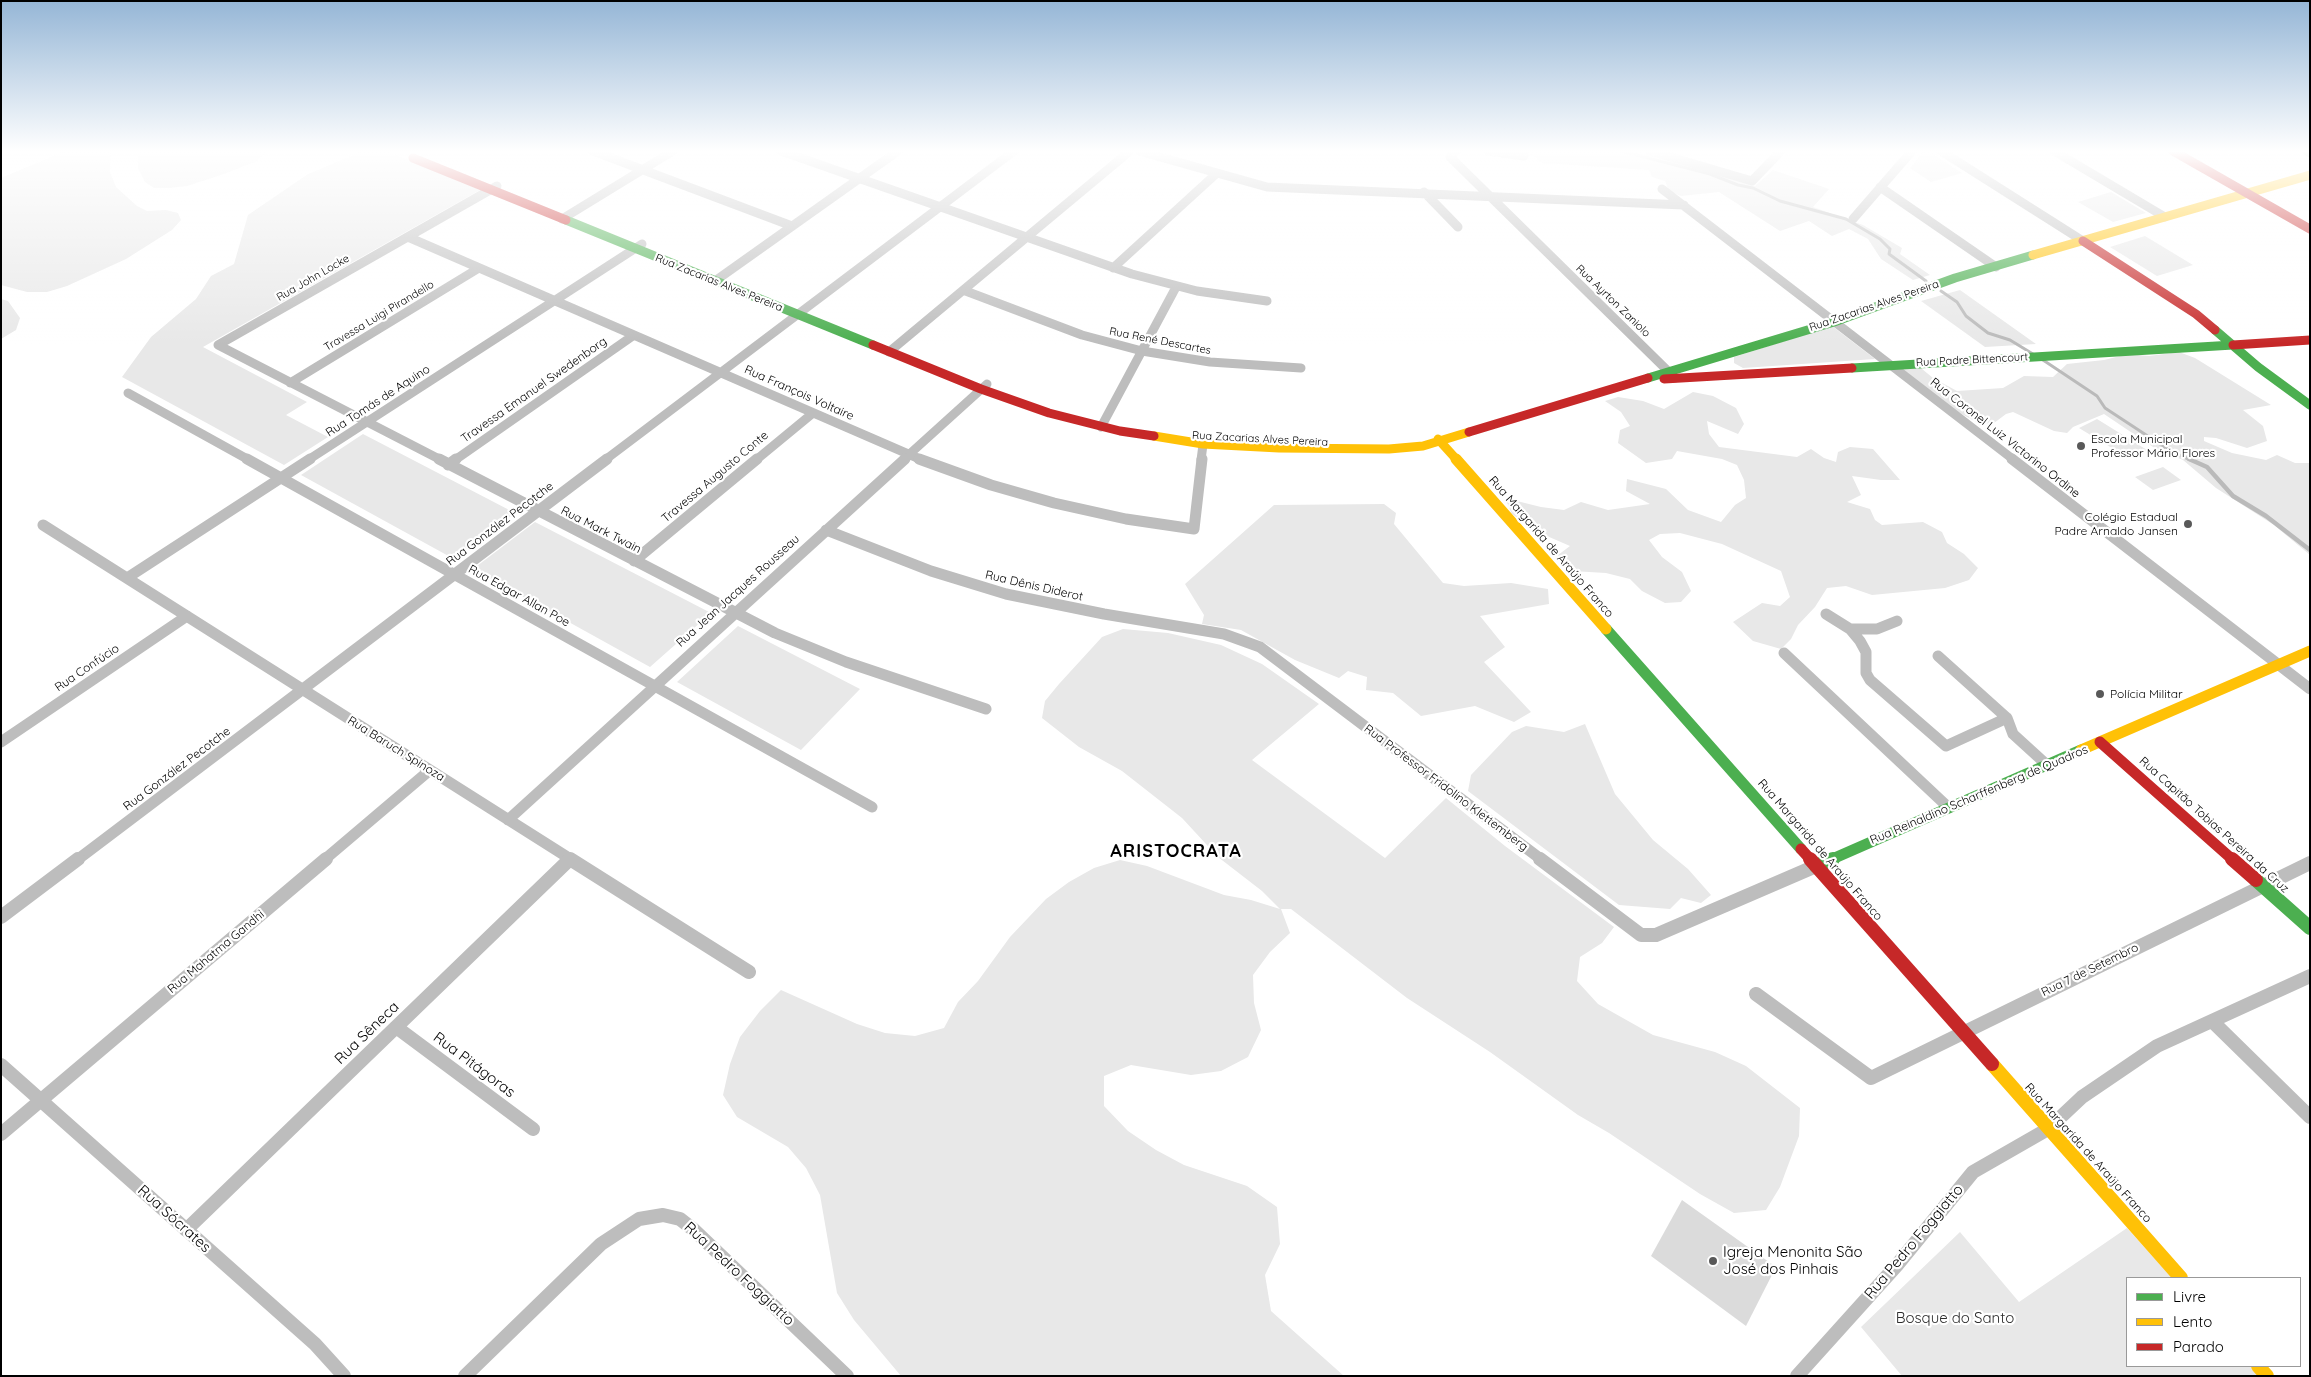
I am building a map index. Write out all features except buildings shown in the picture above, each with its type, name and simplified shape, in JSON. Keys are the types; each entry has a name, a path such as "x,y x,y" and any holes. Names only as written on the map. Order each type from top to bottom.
{"main road":[{"name":"Rua Zacarias Alves Pereira","path":"561,215 984,386 1102,424 1204,441 1377,443 1438,439 1634,380"},
{"name":"Rua Zacarias Alves Pereira","path":"1671,374 1710,358 1834,322 1943,283 2171,215"},
{"path":"2286,215 2310,229"},
{"path":"2083,241 2196,314 2276,381 2310,405"},
{"name":"Rua Padre Bittencourt","path":"1634,380 1671,374 1725,375 2310,340"},
{"path":"1735,350 1728,357 1730,363 1752,373"},
{"path":"1710,358 1725,365 1727,368 1725,375"},
{"name":"Rua Margarida de Araújo Franco","path":"1438,439 2180,1277"},
{"name":"Rua Reinaldino Scharffenberg de Quadros","path":"1816,866 2310,651"},
{"name":"Rua Capitão Tobias Pereira da Cruz","path":"2100,742 2310,928"}],"street":[{"name":"Rua John Locke","path":"218,345 446,215"},
{"path":"763,215 792,226"},
{"path":"718,278 807,215"},
{"name":"Rua González Pecotche","path":"1,917 929,215"},
{"path":"963,215 1113,268 1176,286 1267,301"},
{"path":"892,349 1053,215"},
{"path":"1113,268 1171,215"},
{"path":"1447,215 1458,227"},
{"name":"Rua Ayrton Zaniolo","path":"1510,215 1671,374"},
{"name":"Rua Coronel Luiz Victorino Ordine","path":"1697,215 2310,689"},
{"path":"1852,219 1855,215"},
{"path":"1921,215 1996,267"},
{"path":"2042,215 2083,241"},
{"name":"Rua François Voltaire","path":"408,237 909,455 982,482 1054,503 1126,519 1194,530 1204,441"},
{"name":"Rua Tomás de Aquino","path":"127,578 639,247"},
{"name":"Travessa Luigi Pirandello","path":"290,383 479,268"},
{"path":"1102,424 1176,286"},
{"name":"Rua René Descartes","path":"963,290 1082,335 1142,350 1210,362 1301,368"},
{"name":"Travessa Emanuel Swedenborg","path":"448,465 634,335"},
{"name":"Rua Mark Twain","path":"218,345 775,633 846,662 986,709"},
{"name":"Rua Jean Jacques Rousseau","path":"508,820 984,386"},
{"name":"Rua Edgar Allan Poe","path":"128,393 872,807"},
{"name":"Travessa Augusto Conte","path":"634,561 813,413"},
{"name":"Rua Baruch Spinoza","path":"43,525 749,972"},
{"name":"Rua Dênis Diderot","path":"826,530 921,568 1006,594 1104,614 1205,630 1245,640"},
{"path":"1826,614 1850,629 1866,652 1866,673 1870,680 1946,746 2007,718"},
{"name":"Rua Confúcio","path":"3,739 187,616"},
{"path":"1850,629 1877,629 1897,621"},
{"name":"Rua Professor Fridolino Klettemberg","path":"1245,640 1276,657 1634,930 1647,936"},
{"path":"1784,653 1949,808"},
{"path":"1938,656 2007,718 2014,734 2046,765"},
{"name":"Rua Mahatma Gandhi","path":"1,1134 430,770"},
{"name":"Rua Sêneca","path":"186,1230 570,859"},
{"name":"Rua 7 de Setembro","path":"1756,994 1870,1078 2310,863"},
{"name":"Rua Reinaldino Scharffenberg de Quadros","path":"1647,936 1656,935 1816,866"},
{"name":"Rua Pedro Foggiatto","path":"1796,1376 1896,1266 1973,1172 2048,1128 2082,1097 2157,1046 2310,976"},
{"path":"2213,1022 2310,1117"},
{"name":"Rua Pitágoras","path":"396,1027 533,1129"},
{"name":"Rua Sócrates","path":"1,1065 314,1344 344,1376"},
{"name":"Rua Pedro Foggiatto","path":"464,1376 601,1244 639,1219 663,1215 680,1220 694,1230 847,1376"}],"green space":[{"path":"1,215 179,215 181,220 172,230 126,259 67,286 47,292 27,292 1,285"},
{"path":"248,215 435,215 203,347 307,402 286,415 328,437 284,465 122,377 151,337 196,299 211,276 234,264"},
{"path":"1755,215 1836,215 1863,225 1902,248 1900,254 1930,275 1913,280 1881,259 1868,239 1849,229 1832,236 1809,221 1780,231"},
{"path":"2101,215 2138,215 2113,222"},
{"path":"2145,236 2193,265 2157,276 2110,247"},
{"path":"1960,290 2036,344 1985,347 1921,301"},
{"path":"1,299 8,301 20,318 16,330 1,339"},
{"path":"1832,326 1875,359 1743,368 1734,363 1734,357"},
{"path":"2179,352 2195,358 2271,405 2243,410 2263,426 2267,441 2247,448 2216,438 2204,437 2204,441 2232,453 2266,460 2277,455 2295,463 2310,463 2310,555 2274,525 2216,488 2183,460 2156,449 2104,414 2073,427 2067,433 2054,431 2013,412 2006,414 1994,423 1980,424 1958,412 1898,368 1916,364 1933,378 1957,391 2003,388 2024,376 2053,377 2067,364 2104,360 2128,354 2149,356"},
{"path":"1693,392 1713,396 1736,408 1744,424 1738,434 1707,421 1709,434 1719,447 1797,457 1811,449 1824,458 1836,462 1838,452 1850,447 1873,449 1900,480 1881,480 1852,476 1861,495 1847,502 1870,509 1875,520 1882,525 1923,522 1942,532 1947,543 1964,554 1978,568 1969,580 1945,588 1872,595 1846,586 1827,588 1815,607 1798,625 1791,639 1781,649 1753,641 1733,622 1762,603 1780,606 1790,597 1781,571 1722,544 1680,533 1660,534 1649,540 1662,557 1682,572 1691,591 1681,602 1665,603 1642,591 1630,579 1606,573 1572,571 1561,562 1558,555 1570,546 1540,533 1512,514 1505,498 1541,507 1564,510 1581,502 1608,510 1650,504 1626,491 1627,479 1666,489 1688,510 1721,522 1735,505 1746,498 1744,480 1737,465 1722,459 1677,451 1672,459 1646,463 1618,443 1620,430 1630,426 1621,412 1605,401 1618,397 1643,401 1664,409"},
{"path":"2097,419 2147,450 2130,459 2079,428"},
{"path":"363,434 515,513 454,559 301,475"},
{"path":"2163,467 2181,480 2153,490 2135,477"},
{"path":"1384,504 1396,513 1394,524 1443,583 1464,586 1511,583 1548,589 1549,604 1480,616 1505,647 1484,662 1531,712 1514,722 1475,706 1421,716 1393,693 1366,690 1367,677 1348,671 1339,678 1295,660 1241,630 1202,624 1204,615 1185,584 1274,505"},
{"path":"535,522 711,613 650,667 473,569"},
{"path":"738,626 860,689 801,750 677,682"},
{"path":"1123,629 1168,633 1221,645 1262,664 1319,704 1252,760 1385,858 1446,798 1505,846 1614,927 1602,943 1580,957 1577,981 1598,1004 1653,1035 1715,1052 1746,1066 1800,1108 1799,1136 1780,1187 1766,1210 1734,1213 1700,1194 1609,1133 1578,1115 1490,1052 1407,998 1291,909 1281,909 1290,933 1270,952 1253,975 1254,1003 1261,1030 1248,1057 1221,1071 1191,1075 1131,1065 1104,1076 1104,1106 1128,1131 1156,1150 1184,1165 1247,1186 1277,1207 1280,1244 1265,1275 1271,1311 1344,1376 901,1376 854,1320 837,1293 820,1195 806,1168 788,1147 737,1117 723,1095 730,1064 740,1037 760,1011 781,990 857,1024 885,1033 915,1036 944,1028 958,1002 978,981 1010,937 1046,899 1069,882 1094,868 1120,860 1147,866 1224,895 1251,900 1280,909 1262,891 1218,857 1182,818 1122,771 1079,747 1042,718 1045,701 1059,684 1102,637"},
{"path":"1585,724 1615,794 1653,840 1688,869 1711,895 1701,903 1681,898 1670,909 1619,905 1468,791 1471,775 1512,732 1526,726 1564,732"},
{"name":"Bosque do Santo","path":"2127,1228 2171,1277 2126,1277 2126,1367 2251,1367 2259,1376 1902,1376 1861,1327 1960,1232 2019,1302"}],"waterway":[{"path":"1832,215 1846,219 1880,239 1890,249 1889,254 1926,281"},
{"path":"1941,291 1957,302 1966,316 1988,333 2010,340 2046,362 2097,396 2105,408 2172,452 2191,460"},
{"path":"2189,459 2207,467 2233,496 2266,516 2310,550"}],"traffic: fast":[{"path":"566,220 873,345"},
{"path":"1648,378 1834,322 1955,278 2033,255"},
{"path":"2215,330 2258,367 2310,405"},
{"path":"1852,368 2233,345"},
{"path":"1606,629 1801,849"},
{"path":"1816,866 2081,750"},
{"path":"2256,880 2310,928"}],"traffic: slow":[{"path":"2033,255 2171,215"},
{"path":"1154,436 1203,444 1279,448 1389,449 1423,446 1469,432"},
{"path":"1438,439 1606,629"},
{"path":"2081,750 2310,651"},
{"path":"1992,1064 2180,1277"},
{"path":"2259,1367 2267,1376"}],"traffic: jam":[{"path":"554,215 566,220"},
{"path":"2286,215 2310,229"},
{"path":"2083,241 2196,314 2215,330"},
{"path":"2233,345 2310,340"},
{"path":"873,345 981,389 1049,413 1120,431 1154,436"},
{"path":"1664,379 1852,368"},
{"path":"1469,432 1648,378"},
{"path":"2100,742 2256,880"},
{"path":"1801,849 1992,1064"}],"place":[{"name":"Escola Municipal Professor Mário Flores","path":"2081,446"},
{"name":"Colégio Estadual Padre Arnaldo Jansen","path":"2188,524"},
{"name":"Polícia Militar","path":"2100,694"},
{"name":"Igreja Menonita São José dos Pinhais","path":"1713,1261"}],"district":[{"name":"ARISTOCRATA","path":"1176,852"}]}
